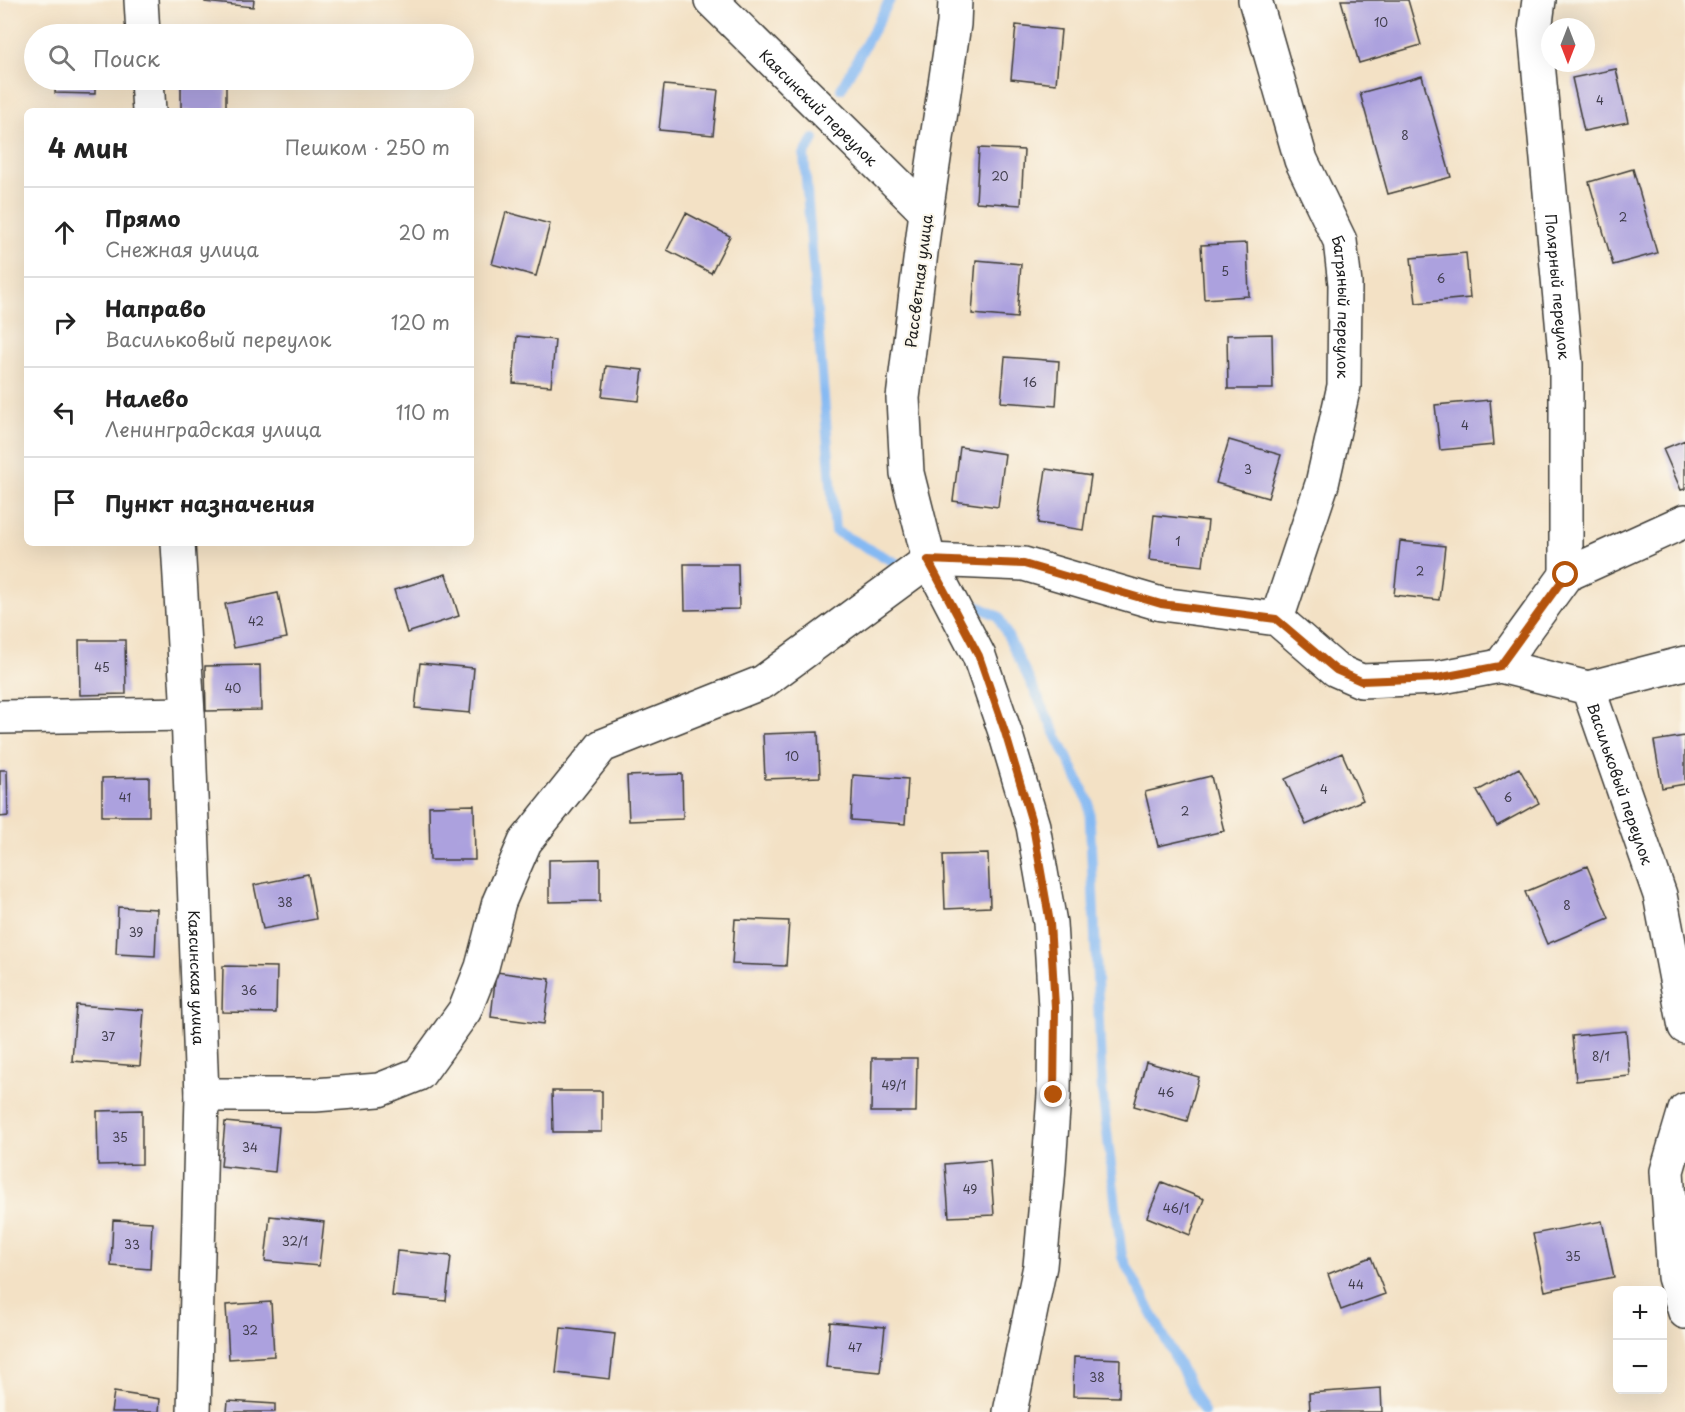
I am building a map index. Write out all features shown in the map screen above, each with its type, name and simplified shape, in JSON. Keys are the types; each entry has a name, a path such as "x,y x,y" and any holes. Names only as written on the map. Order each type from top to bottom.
{"street":[{"path":"141,0 142,24"},
{"name":"Каясинский переулок","path":"711,0 926,212"},
{"name":"Рассветная улица","path":"955,0 954,24 926,212 903,398 907,472 928,560 979,656 1005,732 1033,826 1050,923 1055,1007 1054,1095 1048,1180 1040,1266 1010,1412"},
{"name":"Багряный переулок","path":"1255,0 1301,160 1340,241 1345,284 1344,386 1322,484 1276,619"},
{"name":"Полярный переулок","path":"1539,0 1535,30 1566,364 1566,575"},
{"path":"148,90 149,108"},
{"path":"1500,666 1566,575 1685,521"},
{"name":"Каясинская улица","path":"178,546 188,714 202,1095 194,1412"},
{"path":"202,1095 315,1095 369,1091 379,1090 419,1074 465,1010 482,968 499,903 525,843 602,746 763,682 928,560 1024,564 1161,604 1276,619"},
{"name":"Васильковый переулок","path":"1276,619 1336,670 1361,681 1437,678 1500,666 1588,688 1660,895 1685,1027"},
{"path":"1588,688 1685,663"},
{"path":"0,717 188,714"},
{"path":"1685,1110 1667,1171 1674,1277 1685,1312"}],"building":[{"path":"205,0 254,0 253,7 205,2"},
{"path":"1341,0 1408,0 1421,45 1359,63"},
{"path":"1016,25 1061,30 1056,84 1011,79"},
{"path":"1616,69 1628,122 1584,131 1572,78"},
{"path":"1422,76 1451,177 1388,194 1360,93"},
{"path":"664,85 718,90 713,135 659,130"},
{"path":"55,90 95,90 95,94 55,93"},
{"path":"181,90 226,90 226,108 181,108"},
{"path":"979,148 1024,150 1021,205 976,202"},
{"path":"1633,169 1657,253 1613,265 1589,182"},
{"path":"506,212 550,224 536,276 492,264"},
{"path":"686,213 730,236 711,273 667,250"},
{"path":"1247,243 1249,296 1204,299 1201,245"},
{"path":"1466,253 1470,298 1416,303 1411,258"},
{"path":"976,260 1021,264 1017,318 972,314"},
{"path":"1272,334 1273,389 1228,389 1227,335"},
{"path":"517,336 555,340 551,386 513,383"},
{"path":"1005,357 1059,361 1056,406 1001,402"},
{"path":"606,366 643,370 639,401 602,397"},
{"path":"1490,400 1494,445 1440,450 1435,405"},
{"path":"1229,440 1281,455 1268,498 1216,483"},
{"path":"1685,440 1685,489 1681,490 1663,449"},
{"path":"960,447 1005,454 998,507 953,501"},
{"path":"1046,469 1091,476 1083,530 1038,523"},
{"path":"1154,515 1208,521 1203,566 1149,560"},
{"path":"1400,541 1445,546 1439,600 1394,595"},
{"path":"684,564 738,564 739,609 685,610"},
{"path":"446,574 459,616 407,633 394,590"},
{"path":"278,593 287,638 234,648 225,604"},
{"path":"79,640 125,640 126,694 80,695"},
{"path":"420,663 474,668 470,713 415,708"},
{"path":"260,665 261,710 206,711 205,666"},
{"path":"818,732 820,777 765,779 763,734"},
{"path":"1685,736 1685,784 1662,788 1654,741"},
{"path":"1342,753 1363,800 1306,825 1285,779"},
{"path":"1519,768 1539,803 1497,826 1477,791"},
{"path":"0,770 7,770 8,816 0,817"},
{"path":"682,774 683,819 629,821 627,776"},
{"path":"853,775 908,779 905,824 851,820"},
{"path":"1211,776 1224,831 1158,846 1145,792"},
{"path":"149,777 149,816 102,816 102,778"},
{"path":"474,805 475,860 430,860 429,806"},
{"path":"988,854 990,907 945,909 943,855"},
{"path":"600,859 600,901 549,902 549,860"},
{"path":"1587,866 1609,918 1547,944 1525,892"},
{"path":"308,874 316,919 263,929 254,885"},
{"path":"118,907 157,909 155,956 116,954"},
{"path":"735,919 789,921 786,966 732,964"},
{"path":"223,966 277,967 276,1013 222,1012"},
{"path":"496,972 550,979 544,1024 491,1017"},
{"path":"76,1005 144,1010 140,1066 72,1061"},
{"path":"1626,1031 1630,1076 1576,1081 1572,1036"},
{"path":"872,1058 917,1058 916,1112 871,1112"},
{"path":"1146,1062 1199,1077 1187,1121 1134,1106"},
{"path":"552,1091 602,1091 602,1132 553,1132"},
{"path":"142,1110 142,1164 98,1165 97,1111"},
{"path":"225,1122 279,1127 275,1172 221,1166"},
{"path":"990,1160 994,1215 949,1217 945,1164"},
{"path":"1162,1182 1204,1199 1190,1235 1147,1217"},
{"path":"270,1216 324,1222 319,1266 265,1261"},
{"path":"113,1220 152,1222 150,1269 111,1266"},
{"path":"1602,1221 1614,1277 1545,1291 1533,1234"},
{"path":"397,1251 451,1256 446,1301 392,1296"},
{"path":"1371,1257 1385,1294 1341,1310 1328,1274"},
{"path":"271,1302 274,1356 229,1359 226,1305"},
{"path":"830,1322 885,1327 880,1372 826,1367"},
{"path":"561,1328 615,1334 610,1379 556,1373"},
{"path":"1074,1357 1120,1359 1119,1397 1073,1396"},
{"path":"1381,1388 1382,1412 1310,1412 1309,1393"},
{"path":"114,1392 160,1399 159,1412 111,1412"},
{"path":"228,1401 275,1404 275,1412 227,1412"}],"waterway":[{"path":"841,89 890,0"},
{"path":"814,139 804,155 835,531 902,566"},
{"path":"973,604 998,616 1089,802 1102,1090 1122,1257 1204,1412"}],"route":[{"path":"1054,1095 1055,1007 1050,923 1033,826 979,656 928,560 1024,564 1161,604 1276,619 1336,670 1361,681 1437,678 1500,666 1566,575"}]}
